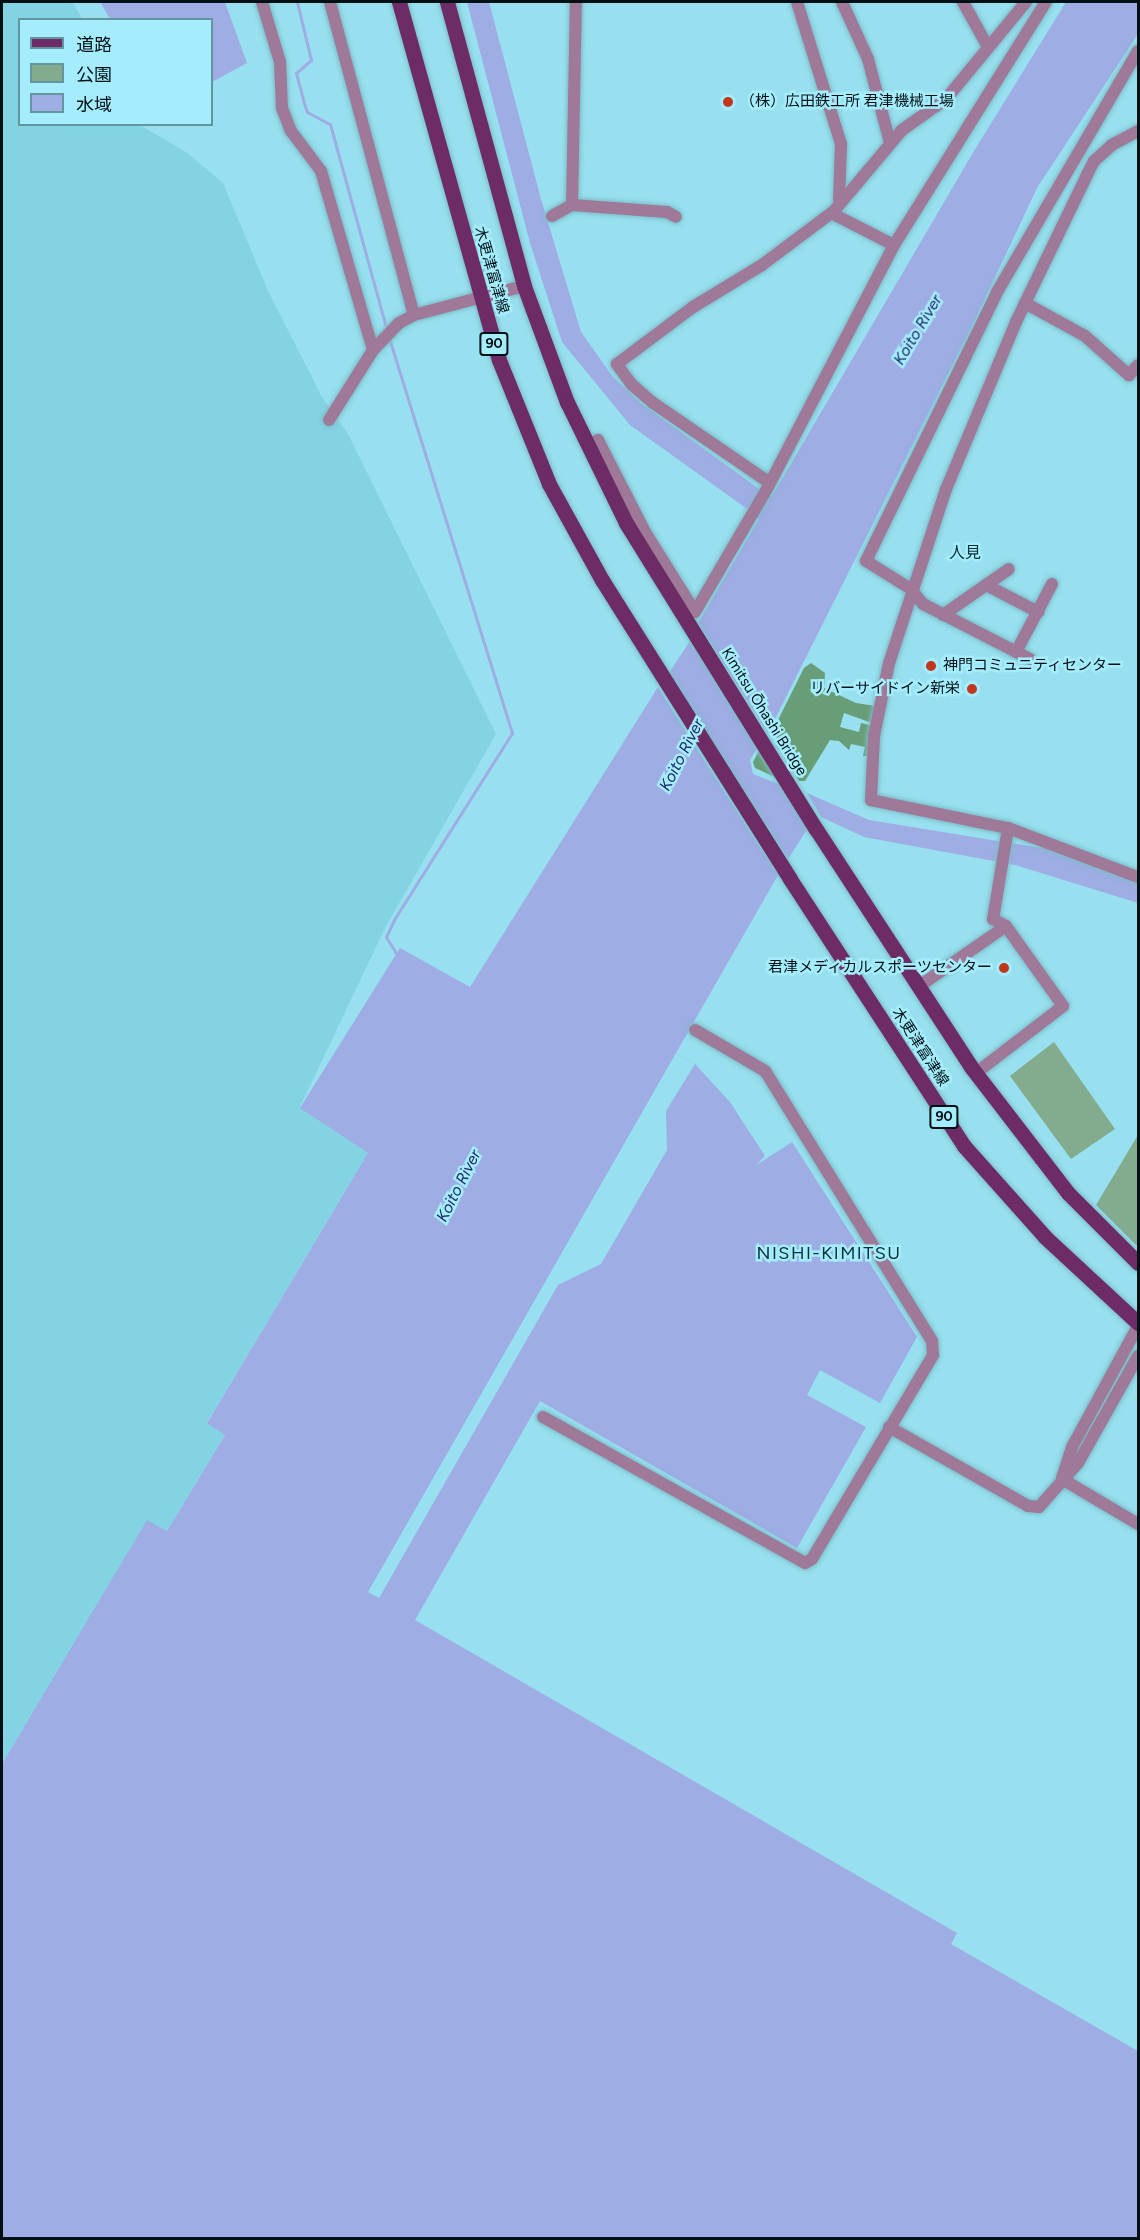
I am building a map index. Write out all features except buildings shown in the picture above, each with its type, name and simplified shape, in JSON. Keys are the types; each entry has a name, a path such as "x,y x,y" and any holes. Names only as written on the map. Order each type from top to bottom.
{"main road":[{"name":"木更津富津線","path":"399,2 479,300 520,420 549,484 652,660 790,879 964,1146 1045,1238 1138,1324"},
{"name":"木更津富津線","path":"447,2 524,286 587,446 626,523 681,615"},
{"name":"Kimitsu Ōhashi Bridge","path":"681,615 816,829"},
{"name":"木更津富津線","path":"816,829 976,1073 1068,1193 1138,1263"}],"street":[{"path":"262,2 280,62 282,108 291,131 321,171 373,350"},
{"path":"330,2 414,315"},
{"path":"572,205 576,2"},
{"path":"797,2 841,144 837,216 894,245"},
{"path":"842,2 854,34 861,40 868,58 890,142"},
{"path":"963,2 988,47"},
{"path":"768,486 653,403 632,385 617,364 693,307 762,265 837,206 890,142 914,120 946,99 1026,2"},
{"path":"587,446 597,440 651,542 696,612 768,486 894,245 1046,2"},
{"path":"1030,659 923,604 911,589 866,561 997,292 1138,51"},
{"path":"1138,131 1112,145 1094,161 1025,303 946,489 911,589 889,663 874,736 871,800 1009,833 1138,877"},
{"path":"552,216 572,205 668,212 676,217"},
{"path":"329,420 373,350 393,328 414,315 479,300 524,286"},
{"path":"1025,303 1085,336 1129,375 1138,365"},
{"path":"944,615 1009,568"},
{"path":"1016,652 1052,584"},
{"path":"986,585 1038,612"},
{"path":"976,1073 1063,1006 1006,926 993,919 1009,833"},
{"path":"918,987 1006,926"},
{"path":"543,1417 805,1563 814,1556 933,1355 932,1341 765,1071 695,1030"},
{"path":"1062,1479 1072,1447 1138,1324"},
{"path":"890,1427 1031,1507 1044,1504 1062,1479 1078,1463 1138,1356"},
{"path":"1062,1479 1138,1524"}],"shaded area":[{"path":"2,2 73,2 81,18 18,18 18,126 142,126 186,152 223,183 268,291 322,397 348,434 496,734 385,928 300,1107 368,1153 207,1422 225,1434 167,1531 147,1521 2,1764"}],"green space":[{"path":"811,663 825,673 824,688 856,703 876,706 872,723 844,713 840,727 859,732 861,723 873,726 867,756 863,756 865,747 851,744 849,750 839,741 830,740 805,781 799,781 776,745 779,745 774,728 804,668"},
{"path":"759,751 777,778 755,768 753,762"},
{"path":"1054,1042 1115,1129 1071,1159 1010,1076"},
{"path":"1138,1135 1138,1245 1136,1245 1096,1205"}],"water":[{"path":"100,2 225,2 247,63 213,81 213,18 109,18"},
{"path":"467,2 489,2 541,199 581,332 613,377 642,404 762,491 750,511 630,425 562,342 530,243"},
{"name":"Koito River","path":"1066,2 1138,2 1138,34 1037,188 973,324 768,733 698,623 759,519 755,515 767,494 772,496 974,151"},
{"path":"690,641 757,748 750,760 753,774 781,785 808,828 788,859 669,673"},
{"name":"Koito River","path":"658,687 778,875 676,1053 695,1064 730,1102 765,1156 755,1166 792,1142 917,1337 880,1403 820,1370 807,1395 866,1427 797,1548 540,1401 415,1620 957,1933 951,1944 1138,2051 1138,2238 2,2238 2,1764 147,1520 167,1531 225,1435 207,1423 368,1153 300,1108 400,948 470,987"},
{"path":"807,793 869,820 1054,850 1138,882 1138,903 1015,865 864,837 821,817"}],"pier":[{"path":"656,684 660,685 780,878 691,740"},
{"path":"676,1053 695,1064 666,1111 667,1150 601,1264 558,1285 379,1598 368,1592"}],"waterway":[{"path":"297,2 311,60 296,73 303,100 307,112 330,124 387,331"},
{"path":"389,338 512,733 394,920 386,937 396,953"}],"place":[{"name":"（株）広田鉄工所 君津機械工場","path":"728,102"},
{"name":"神門コミュニティセンター","path":"931,666"},
{"name":"リバーサイドイン新栄","path":"972,689"},
{"name":"君津メディカルスポーツセンター","path":"1004,968"}],"district":[{"name":"人見","path":"965,553"},
{"name":"NISHI-KIMITSU","path":"829,1253"}]}
